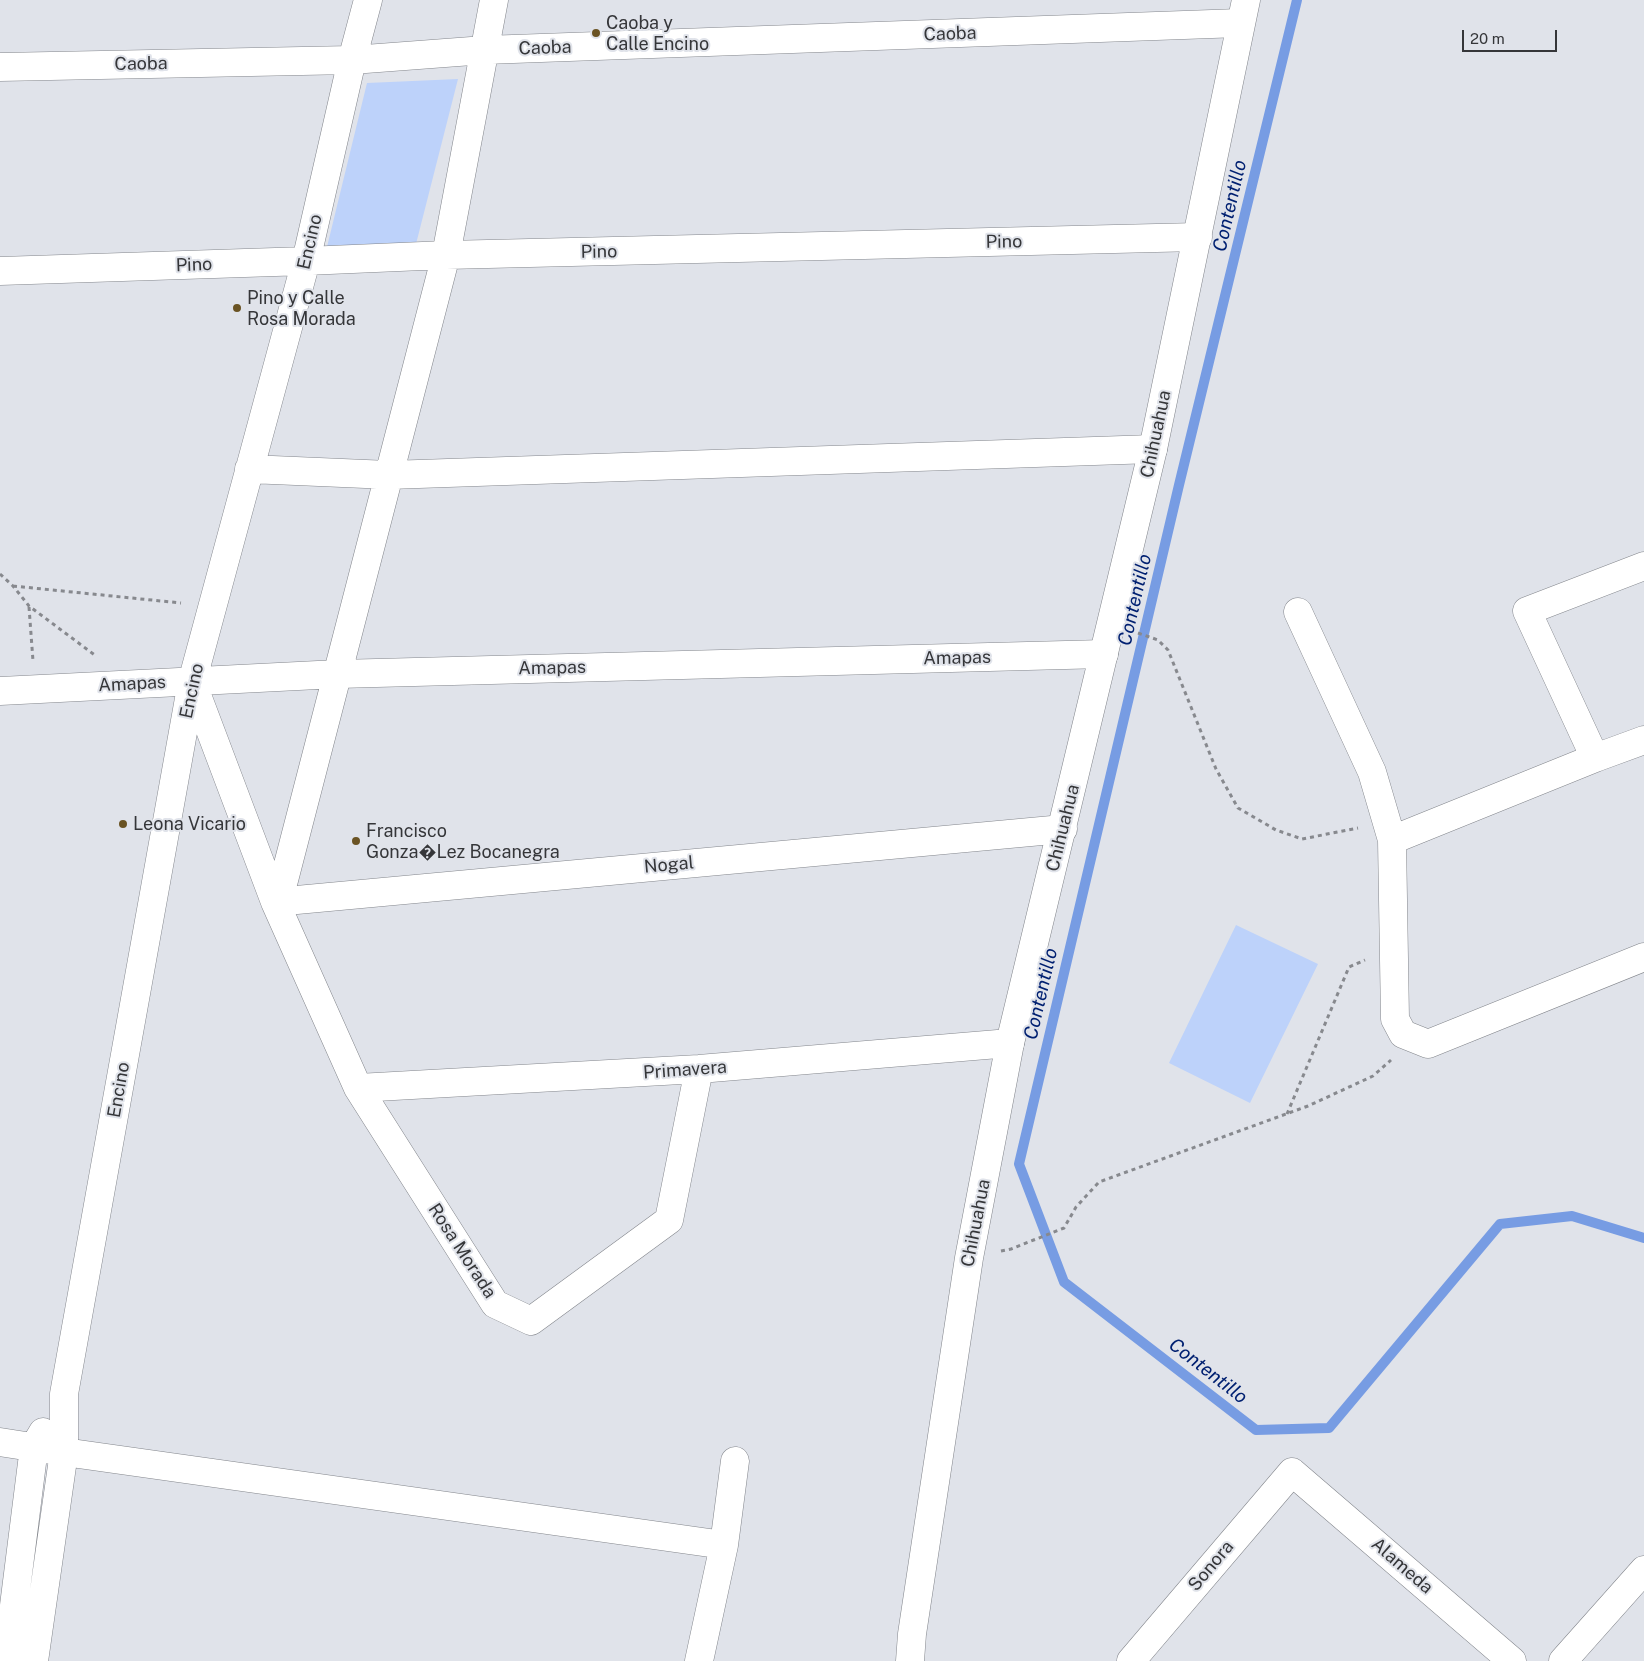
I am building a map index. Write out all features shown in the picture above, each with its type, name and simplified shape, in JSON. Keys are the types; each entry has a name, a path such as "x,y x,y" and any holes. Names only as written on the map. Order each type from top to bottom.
{"street":[{"name":"Encino","path":"64,1394 192,682 306,261 352,60 368,0"},
{"path":"276,902 284,880 446,255 494,0"},
{"name":"Caoba","path":"0,67 352,60 485,50 1243,12"},
{"name":"Chihuahua","path":"910,1661 912,1634 968,1258 1010,1043 1063,829 1153,448 1243,12"},
{"name":"Pino","path":"0,271 446,255 1198,237"},
{"path":"249,469 389,475 1153,448"},
{"path":"1595,758 1527,611 1644,566"},
{"path":"1298,612 1372,772 1389,832 1395,1019 1403,1034 1428,1044 1644,957"},
{"name":"Amapas","path":"0,691 338,674 1104,654"},
{"name":"Rosa Morada","path":"192,682 276,902 358,1088 495,1304 531,1321 669,1220 699,1069"},
{"path":"1389,832 1644,740"},
{"name":"Nogal","path":"276,902 1063,829"},
{"name":"Primavera","path":"358,1088 699,1069 1010,1043"},
{"path":"21,1659 34,1447 64,1394"},
{"path":"21,1659 64,1452 64,1394"},
{"path":"0,1442 724,1545"},
{"path":"699,1661 724,1545 735,1461"},
{"name":"Sonora","path":"1131,1661 1292,1472"},
{"name":"Alameda","path":"1292,1472 1512,1661"},
{"path":"1563,1661 1644,1570"}],"path":[{"path":"0,574 13,586 28,606 137,684"},
{"path":"13,586 212,607"},
{"path":"28,606 35,689"},
{"path":"1112,623 1158,640 1168,650 1216,769 1238,808 1276,830 1302,839 1346,829 1389,832"},
{"path":"1286,1114 1349,967 1394,948"},
{"path":"968,1258 1011,1249 1064,1228 1076,1207 1099,1182 1308,1106 1373,1076 1396,1054 1403,1034"}],"shaded area":[{"path":"458,79 416,244 326,251 367,83"},
{"path":"1236,925 1318,964 1250,1103 1169,1063"}],"waterway":[{"name":"Contentillo","path":"1297,0 1179,485 1019,1164 1064,1282 1256,1430 1329,1428 1500,1224 1572,1216 1644,1238"}],"place":[{"name":"Caoba y Calle Encino","path":"596,33"},
{"name":"Pino y Calle Rosa Morada","path":"237,308"},
{"name":"Leona Vicario","path":"123,824"},
{"name":"Francisco Gonza�Lez Bocanegra","path":"356,841"}]}
